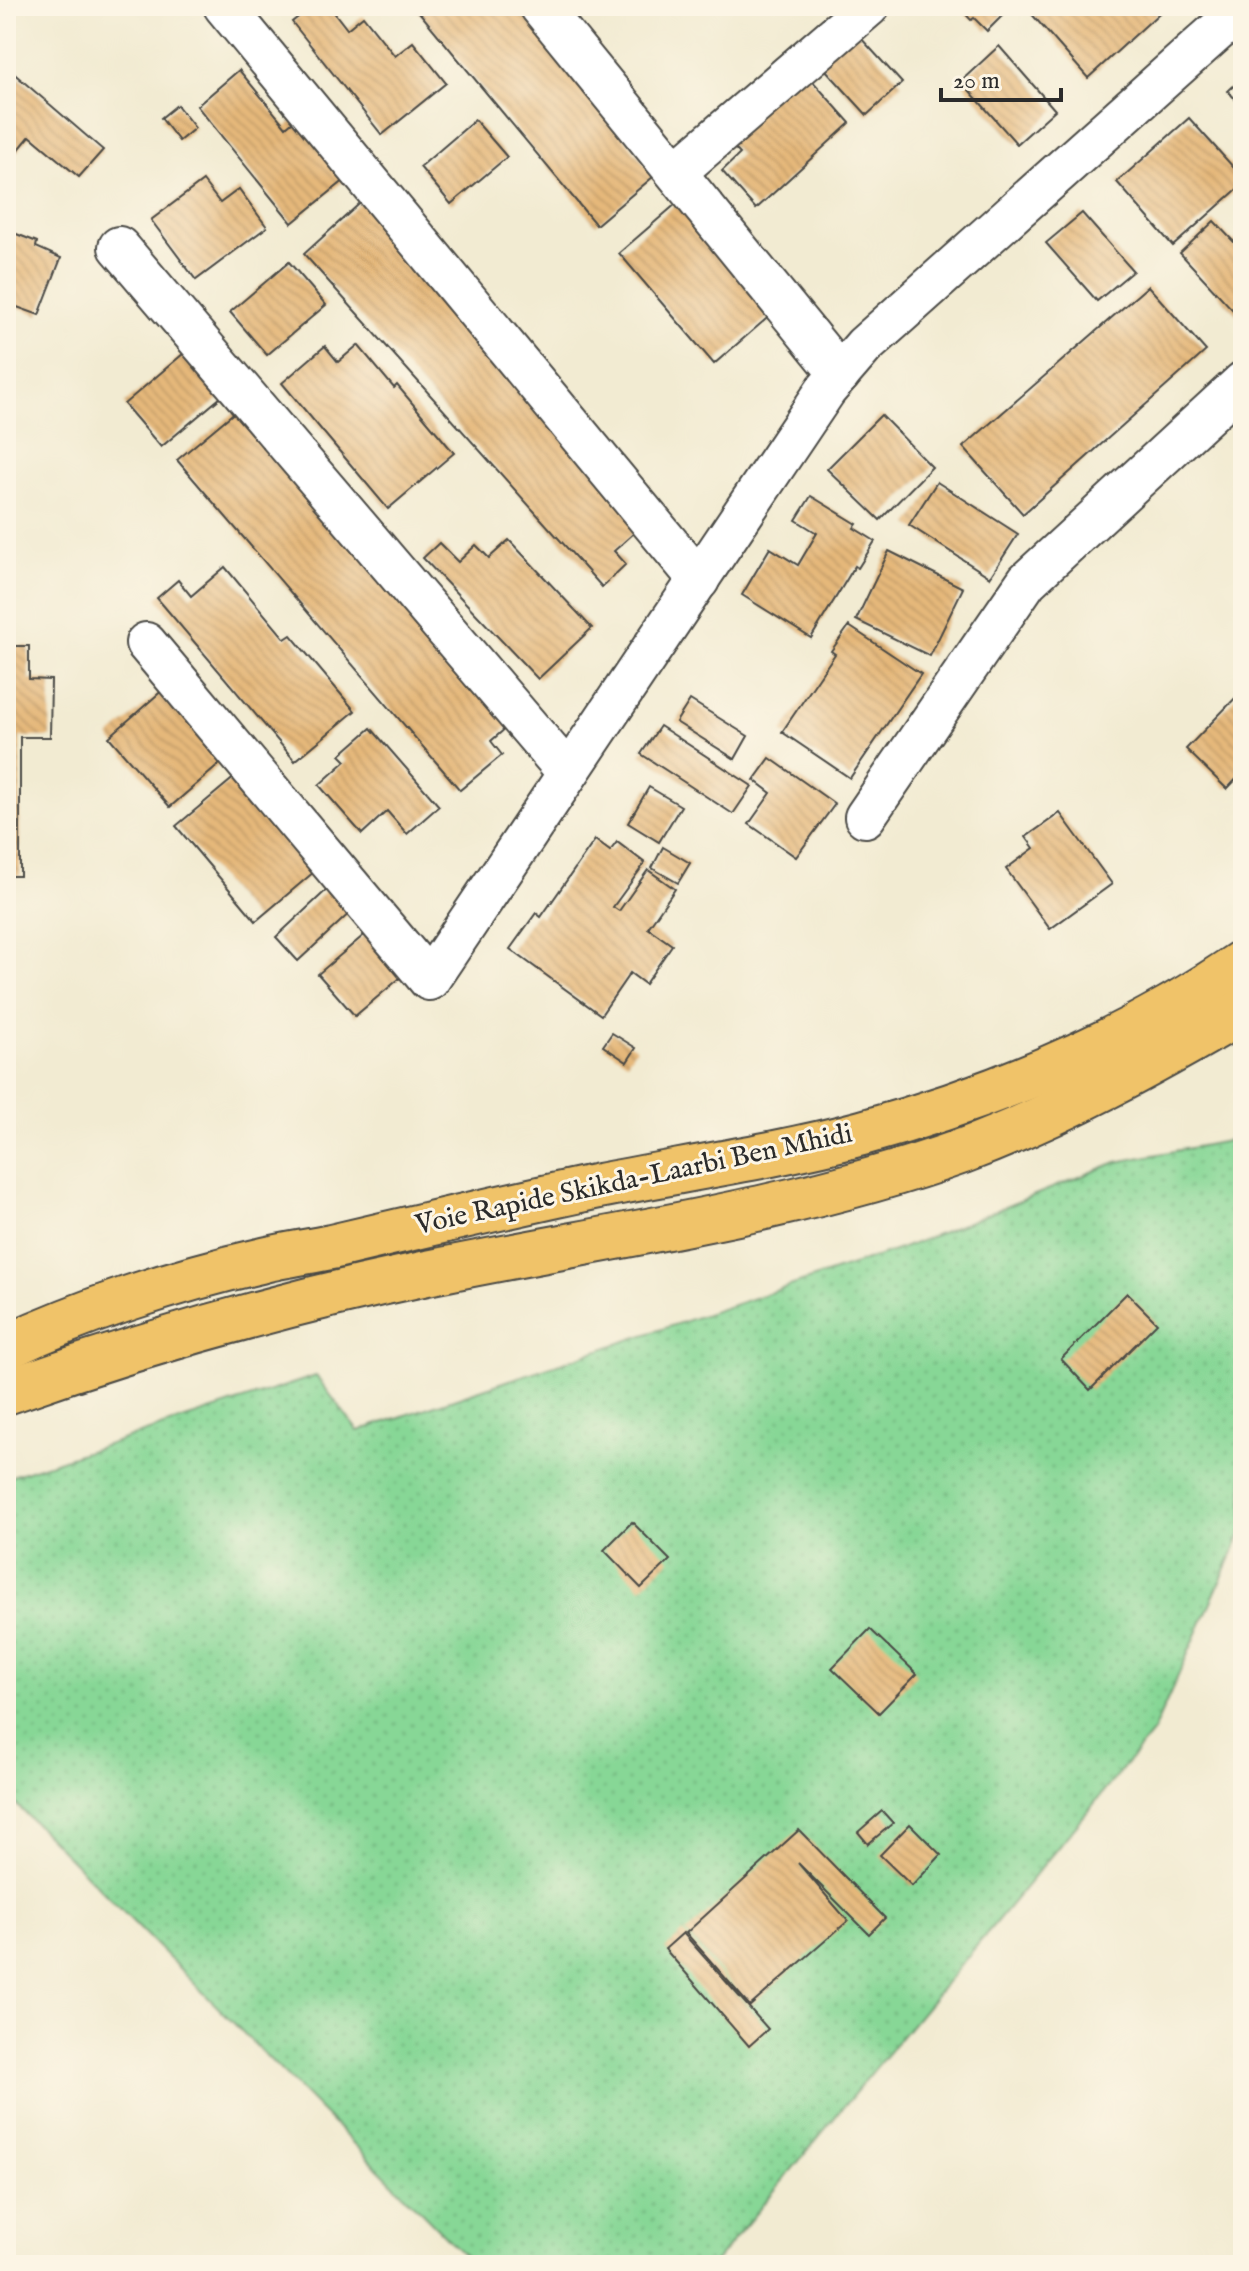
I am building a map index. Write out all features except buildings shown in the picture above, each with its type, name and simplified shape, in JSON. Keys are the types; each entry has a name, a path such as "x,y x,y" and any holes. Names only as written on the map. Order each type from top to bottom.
{"highway":[{"name":"Voie Rapide Skikda-Laarbi Ben Mhidi","path":"6,1347 167,1286 260,1261 518,1203 802,1146 909,1119 1022,1078 1111,1039 1194,994 1243,962"},
{"name":"Voie Rapide Skikda-Laarbi Ben Mhidi","path":"6,1392 165,1339 261,1312 428,1273 728,1215 881,1177 961,1151 1089,1098 1243,1011"}],"street":[{"path":"224,6 699,580"},
{"path":"540,6 840,374"},
{"path":"676,172 869,6"},
{"path":"146,643 429,980 826,390 864,346 1243,8"},
{"path":"119,247 568,773"},
{"path":"865,817 1027,581 1243,382"}],"green space":[{"path":"1243,1138 1243,1530 1153,1732 713,2265 474,2265 12,1800 6,1761 6,1478 316,1376 358,1431 903,1248 1117,1162"}]}
